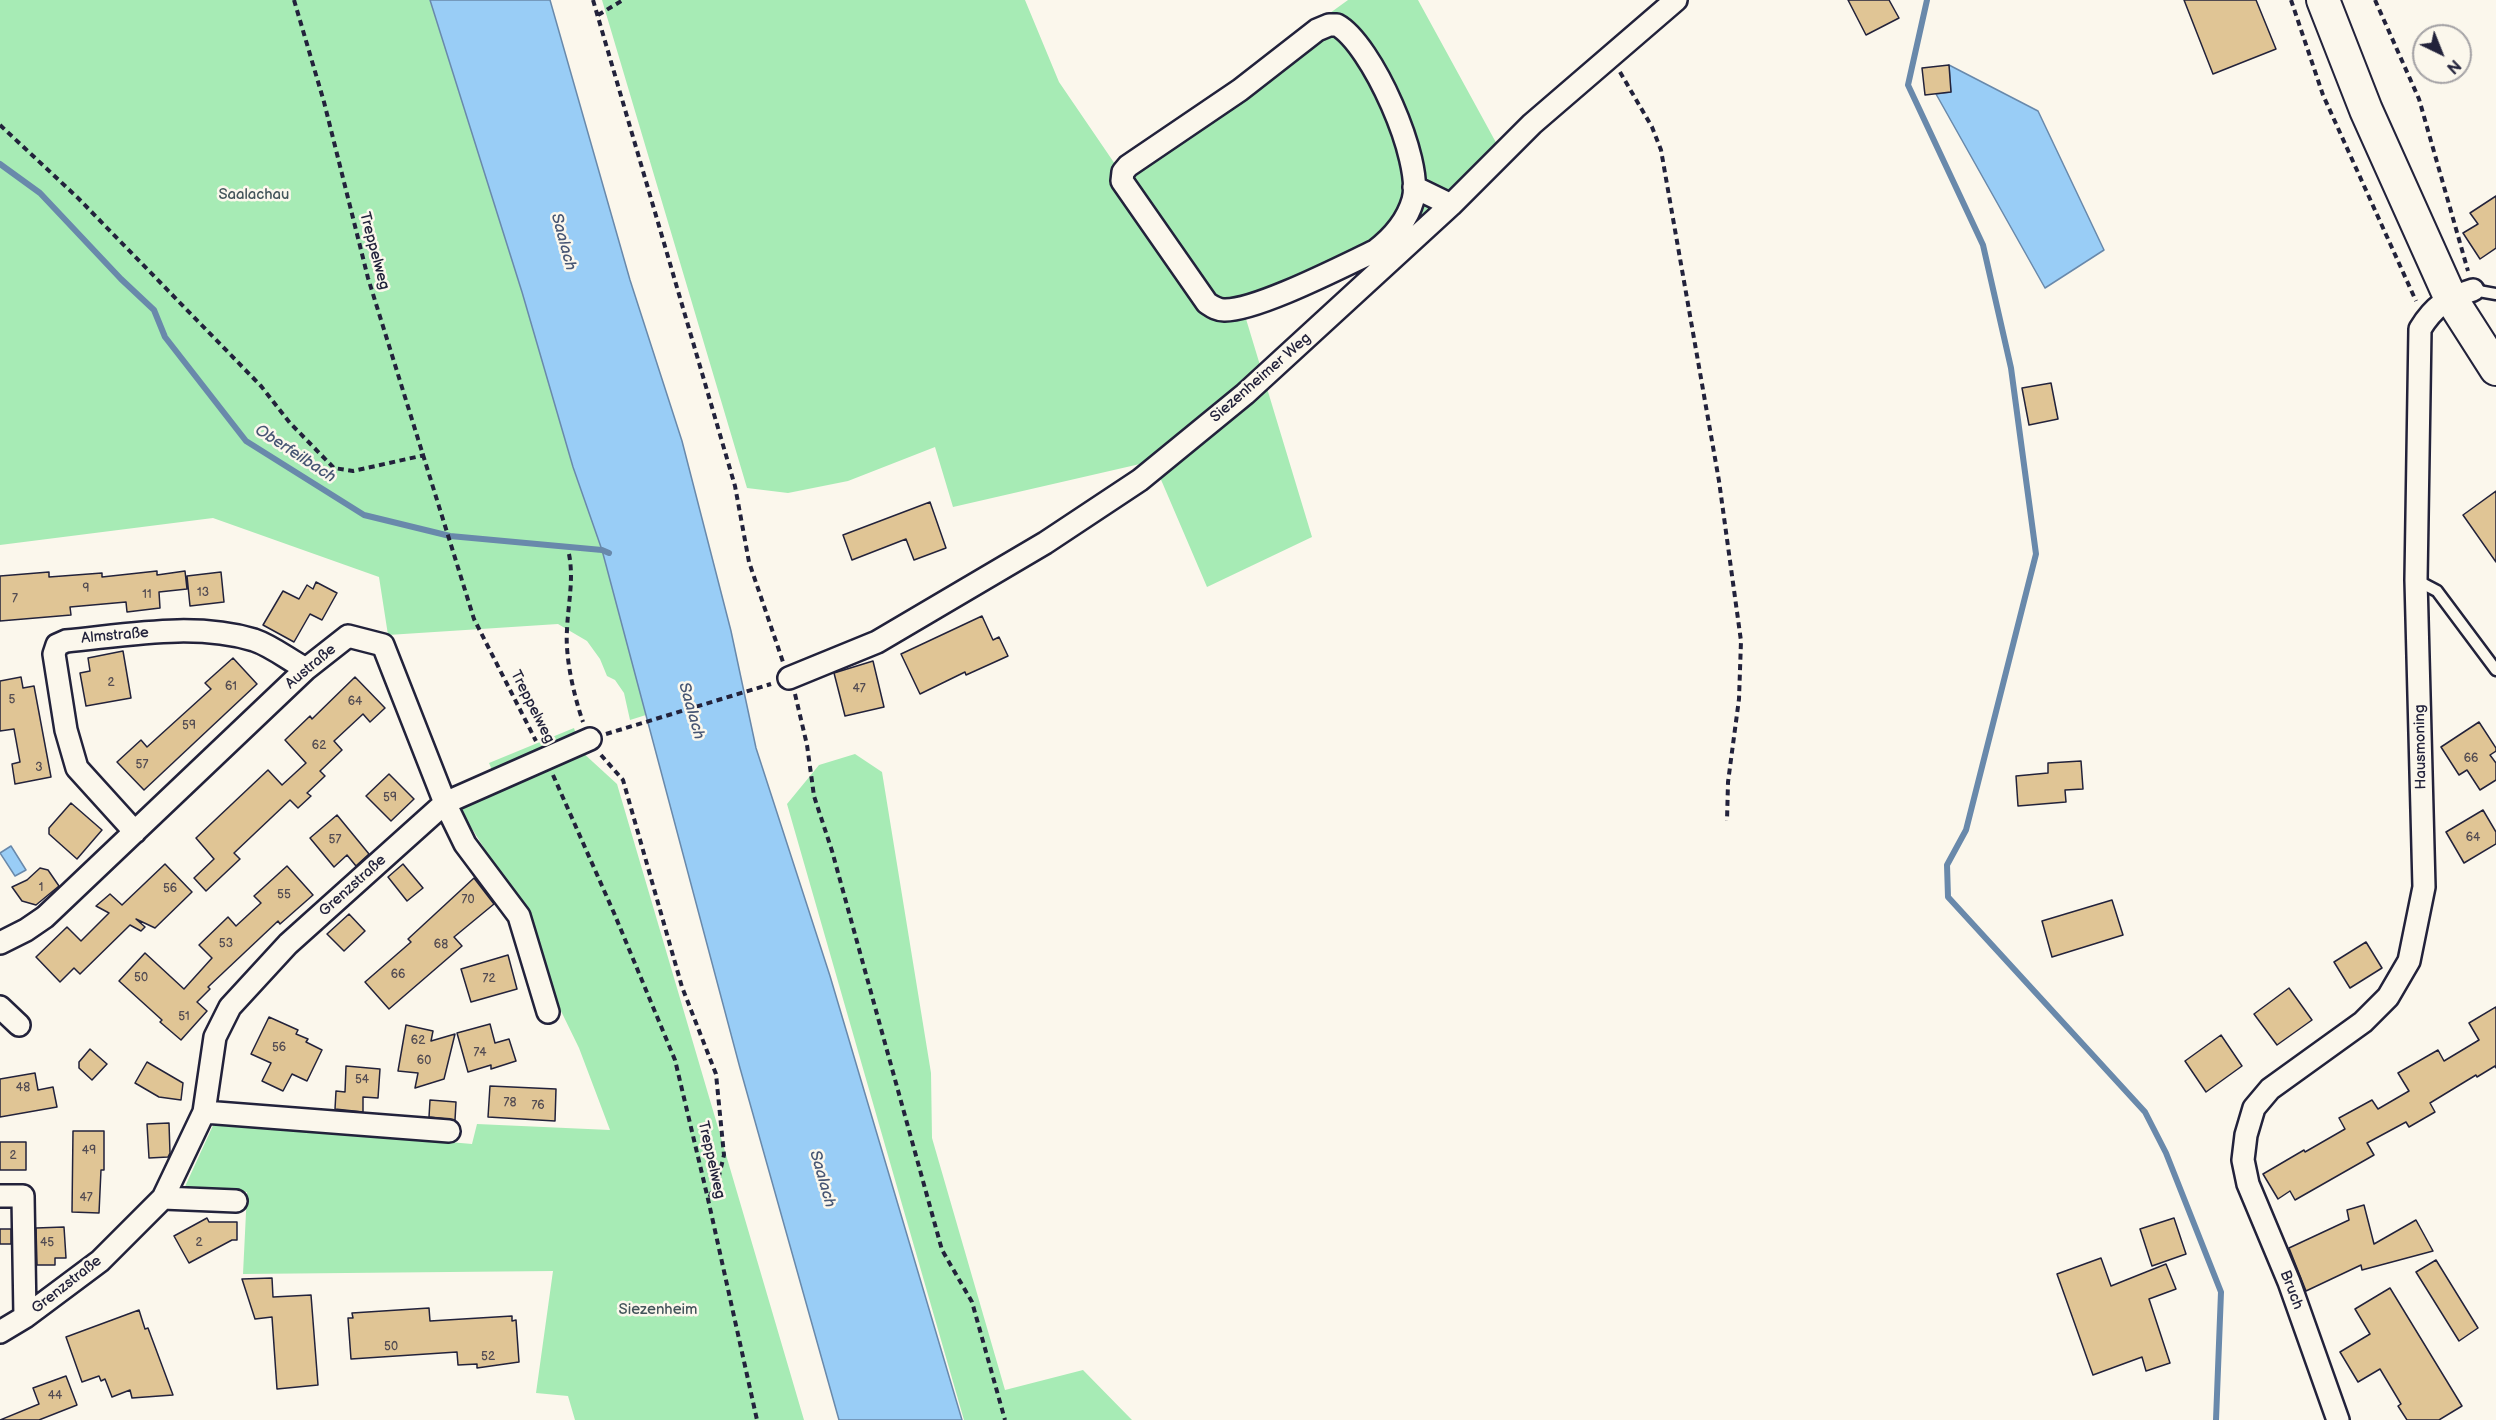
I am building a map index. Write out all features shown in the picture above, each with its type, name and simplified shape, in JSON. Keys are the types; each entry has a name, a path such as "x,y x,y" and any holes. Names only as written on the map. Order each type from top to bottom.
{"main road":[{"path":"2323,0 2366,110 2461,293 2496,369"}],"street":[{"name":"Siezenheimer Weg","path":"783,680 878,642 1045,543 1140,480 1245,394 1451,205 1532,124 1676,0"},
{"path":"1337,25 1350,35 1360,48 1391,103 1405,133 1414,187 1414,198 1407,217 1386,243 1376,251 1264,301 1218,310 1207,303 1122,181 1123,172 1128,166 1240,90 1317,30 1337,25"},
{"path":"1414,187 1451,205"},
{"path":"2427,318 2461,293"},
{"name":"Hausmoning","path":"2243,1160 2246,1135 2254,1108 2270,1089 2363,1022 2388,997 2409,961 2424,887 2416,580 2420,330 2427,318"},
{"name":"Almstraße","path":"135,832 77,768 66,730 54,654 57,645 66,641 167,632 219,632 256,641 306,669"},
{"name":"Austraße","path":"0,943 27,930 45,917 306,669 348,636 383,645 445,803 465,844 519,916 548,1012"},
{"name":"Grenzstraße","path":"0,1332 25,1317 100,1261 163,1198 204,1112 215,1037 230,1007 288,944 445,803 594,738"},
{"path":"0,1006 19,1025"},
{"path":"204,1112 449,1131"},
{"name":"Bruch","path":"2243,1160 2248,1184 2289,1282 2338,1420"},
{"path":"0,1196 23,1196 25,1317"},
{"path":"163,1198 236,1201"}],"lane":[{"path":"2461,293 2496,294"},
{"path":"2416,580 2437,591 2496,670"}],"path":[{"name":"Treppelweg","path":"294,0 324,102 368,278 425,455 474,619 546,760 614,913 675,1060 757,1420"},
{"path":"593,0 735,486 749,562 783,680 802,723 814,796 832,851 942,1250 972,1302 1005,1420"},
{"path":"597,15 622,0"},
{"path":"2291,0 2323,95 2416,300 2427,318"},
{"path":"2375,0 2420,99 2461,293"},
{"path":"1611,56 1652,127 1661,150 1719,481 1742,641 1739,699 1728,782 1727,821"},
{"path":"0,124 78,198 261,386 291,423 334,468 353,471 425,455"},
{"path":"569,554 572,572 566,633 574,699 594,738 623,780 682,987 716,1074 724,1155 719,1176 708,1199"},
{"path":"594,738 783,680"}],"green space":[{"name":"Saalachau","path":"0,0 430,0 522,292 573,467 602,550 646,715 630,720 624,693 615,680 607,676 600,659 587,641 558,624 388,635 379,577 213,518 0,545"},
{"path":"602,0 1025,0 1059,82 1117,167 1348,0 1418,0 1499,148 1393,242 1243,309 1312,537 1207,587 1153,461 953,507 935,447 848,481 788,493 747,488"},
{"name":"Siezenheim","path":"574,728 581,751 617,784 804,1420 575,1420 568,1396 536,1393 553,1271 243,1274 247,1192 183,1191 215,1121 472,1144 477,1124 610,1130 579,1048 541,970 526,915 459,808 501,791 489,763"},
{"path":"855,754 882,772 931,1073 932,1138 1005,1390 1083,1370 1132,1420 964,1420 787,804 819,765"}],"water":[{"name":"Saalach","path":"430,0 550,0 630,280 682,441 731,631 756,748 830,976 962,1420 839,1420 740,1068 602,550 573,467 522,292"},
{"path":"1949,65 2038,111 2104,250 2045,288 1936,94 1951,92"},
{"path":"11,846 26,870 15,876 0,853"}],"building":[{"path":"1848,0 1889,0 1899,18 1866,35"},
{"path":"2184,0 2256,0 2276,49 2213,74"},
{"path":"1949,65 1951,92 1925,95 1922,68"},
{"path":"2496,196 2496,248 2480,259 2463,233 2478,224 2470,213"},
{"path":"2051,383 2058,419 2029,425 2022,388"},
{"path":"2496,491 2496,562 2463,515"},
{"path":"930,502 946,548 914,560 906,539 852,560 843,535"},
{"path":"157,571 157,575 185,571 187,589 159,592 160,608 127,612 126,602 70,607 71,615 0,621 0,576 49,572 49,577 102,573 102,577"},
{"path":"221,572 224,602 190,606 187,576"},
{"path":"316,582 337,593 322,620 310,614 294,642 263,625 283,591 299,599 307,585 313,589"},
{"path":"982,616 993,640 999,637 1008,656 966,675 965,672 920,694 901,654"},
{"path":"123,651 131,698 86,706 80,673 90,671 88,658"},
{"path":"233,658 257,684 144,790 117,762 141,740 147,747 211,689 205,683"},
{"path":"873,661 884,707 845,716 834,673"},
{"path":"21,677 23,688 34,686 51,777 15,784 12,764 20,762 14,729 0,731 0,681"},
{"path":"355,677 385,708 370,722 363,714 334,741 342,750 320,771 325,776 307,793 311,796 298,808 290,800 234,853 240,859 206,891 194,878 214,859 196,838 268,770 282,785 306,763 285,740 310,716 312,719"},
{"path":"2479,722 2496,748 2496,751 2490,755 2496,763 2496,780 2480,790 2467,770 2459,775 2441,747"},
{"path":"2081,761 2083,789 2065,790 2066,802 2018,806 2016,776 2048,773 2048,763"},
{"path":"389,774 414,799 391,821 366,796"},
{"path":"71,803 102,830 77,859 49,834 49,828"},
{"path":"2483,810 2496,832 2496,844 2464,863 2446,832"},
{"path":"337,815 369,854 356,866 347,855 334,867 310,838"},
{"path":"165,864 192,892 155,928 136,919 145,927 141,931 130,925 80,974 74,968 60,982 36,957 67,927 81,941 109,913 96,906 110,894 122,905"},
{"path":"403,864 423,888 407,901 388,877"},
{"path":"287,866 313,895 280,924 278,921 208,987 210,989 197,1002 207,1011 181,1040 119,981 145,953 184,989 212,958 199,945 228,917 236,926 261,903 254,896"},
{"path":"40,868 48,870 59,886 36,905 22,901 12,887 27,880"},
{"path":"474,878 494,904 454,937 462,946 389,1009 365,982 411,942 408,939"},
{"path":"2112,900 2123,935 2052,957 2042,921"},
{"path":"349,914 365,931 344,951 327,934"},
{"path":"2366,942 2382,968 2350,988 2334,962"},
{"path":"508,955 517,989 471,1002 461,969"},
{"path":"2289,988 2312,1020 2277,1045 2254,1014"},
{"path":"2496,1007 2496,1068 2495,1066 2477,1077 2476,1075 2430,1103 2435,1112 2409,1127 2406,1122 2367,1143 2374,1155 2295,1200 2290,1191 2278,1199 2263,1174 2345,1129 2339,1118 2372,1100 2378,1109 2409,1091 2398,1073 2438,1050 2444,1061 2479,1040 2469,1023"},
{"path":"269,1017 298,1030 296,1034 308,1039 306,1042 322,1050 307,1081 292,1074 283,1091 262,1081 271,1063 251,1054"},
{"path":"490,1024 495,1043 509,1039 516,1061 491,1069 491,1065 468,1072 457,1033"},
{"path":"406,1025 433,1031 431,1041 455,1034 444,1079 415,1088 418,1073 398,1071"},
{"path":"2221,1035 2242,1066 2206,1092 2185,1061"},
{"path":"90,1049 107,1064 92,1080 79,1068 79,1062"},
{"path":"147,1062 183,1083 181,1100 159,1097 135,1083"},
{"path":"346,1066 380,1069 378,1098 363,1097 363,1112 335,1109 336,1091 345,1092"},
{"path":"35,1073 38,1090 53,1087 57,1107 0,1117 0,1079"},
{"path":"490,1086 556,1089 555,1121 488,1117"},
{"path":"430,1100 456,1102 455,1120 429,1117"},
{"path":"169,1123 170,1153 168,1157 149,1158 147,1124"},
{"path":"73,1131 104,1131 104,1170 101,1170 99,1213 72,1212"},
{"path":"0,1142 26,1142 26,1170 0,1170"},
{"path":"2364,1205 2374,1244 2416,1220 2433,1251 2362,1270 2361,1265 2306,1291 2289,1248 2349,1220 2347,1210"},
{"path":"207,1218 209,1222 237,1222 237,1240 232,1240 189,1263 174,1236"},
{"path":"2174,1218 2186,1254 2152,1266 2140,1229"},
{"path":"64,1227 66,1258 55,1258 55,1265 37,1265 36,1228"},
{"path":"0,1229 11,1229 11,1244 0,1244"},
{"path":"2101,1258 2111,1286 2166,1264 2176,1289 2149,1299 2170,1363 2146,1371 2142,1357 2093,1375 2057,1274"},
{"path":"2436,1260 2478,1328 2459,1341 2416,1272"},
{"path":"272,1278 273,1297 311,1295 318,1385 277,1389 272,1317 255,1319 242,1279"},
{"path":"2390,1288 2462,1406 2439,1420 2407,1420 2398,1406 2401,1404 2380,1369 2358,1382 2340,1352 2370,1334 2355,1309"},
{"path":"429,1308 430,1321 512,1316 512,1321 516,1320 519,1362 477,1368 477,1364 458,1365 457,1352 351,1359 348,1318 353,1318 352,1313"},
{"path":"139,1310 173,1395 132,1398 130,1390 112,1397 105,1379 101,1381 99,1376 82,1382 66,1337"},
{"path":"66,1376 77,1405 39,1420 0,1420 39,1404 33,1388"}],"waterway":[{"path":"1927,0 1908,85 1983,245 2011,368 2036,554 1966,830 1947,865 1948,897 2145,1112 2166,1153 2221,1292 2216,1420"},
{"name":"Oberfeilbach","path":"0,164 40,193 121,279 154,310 165,337 246,441 364,515 450,536 602,550 609,553"}]}
